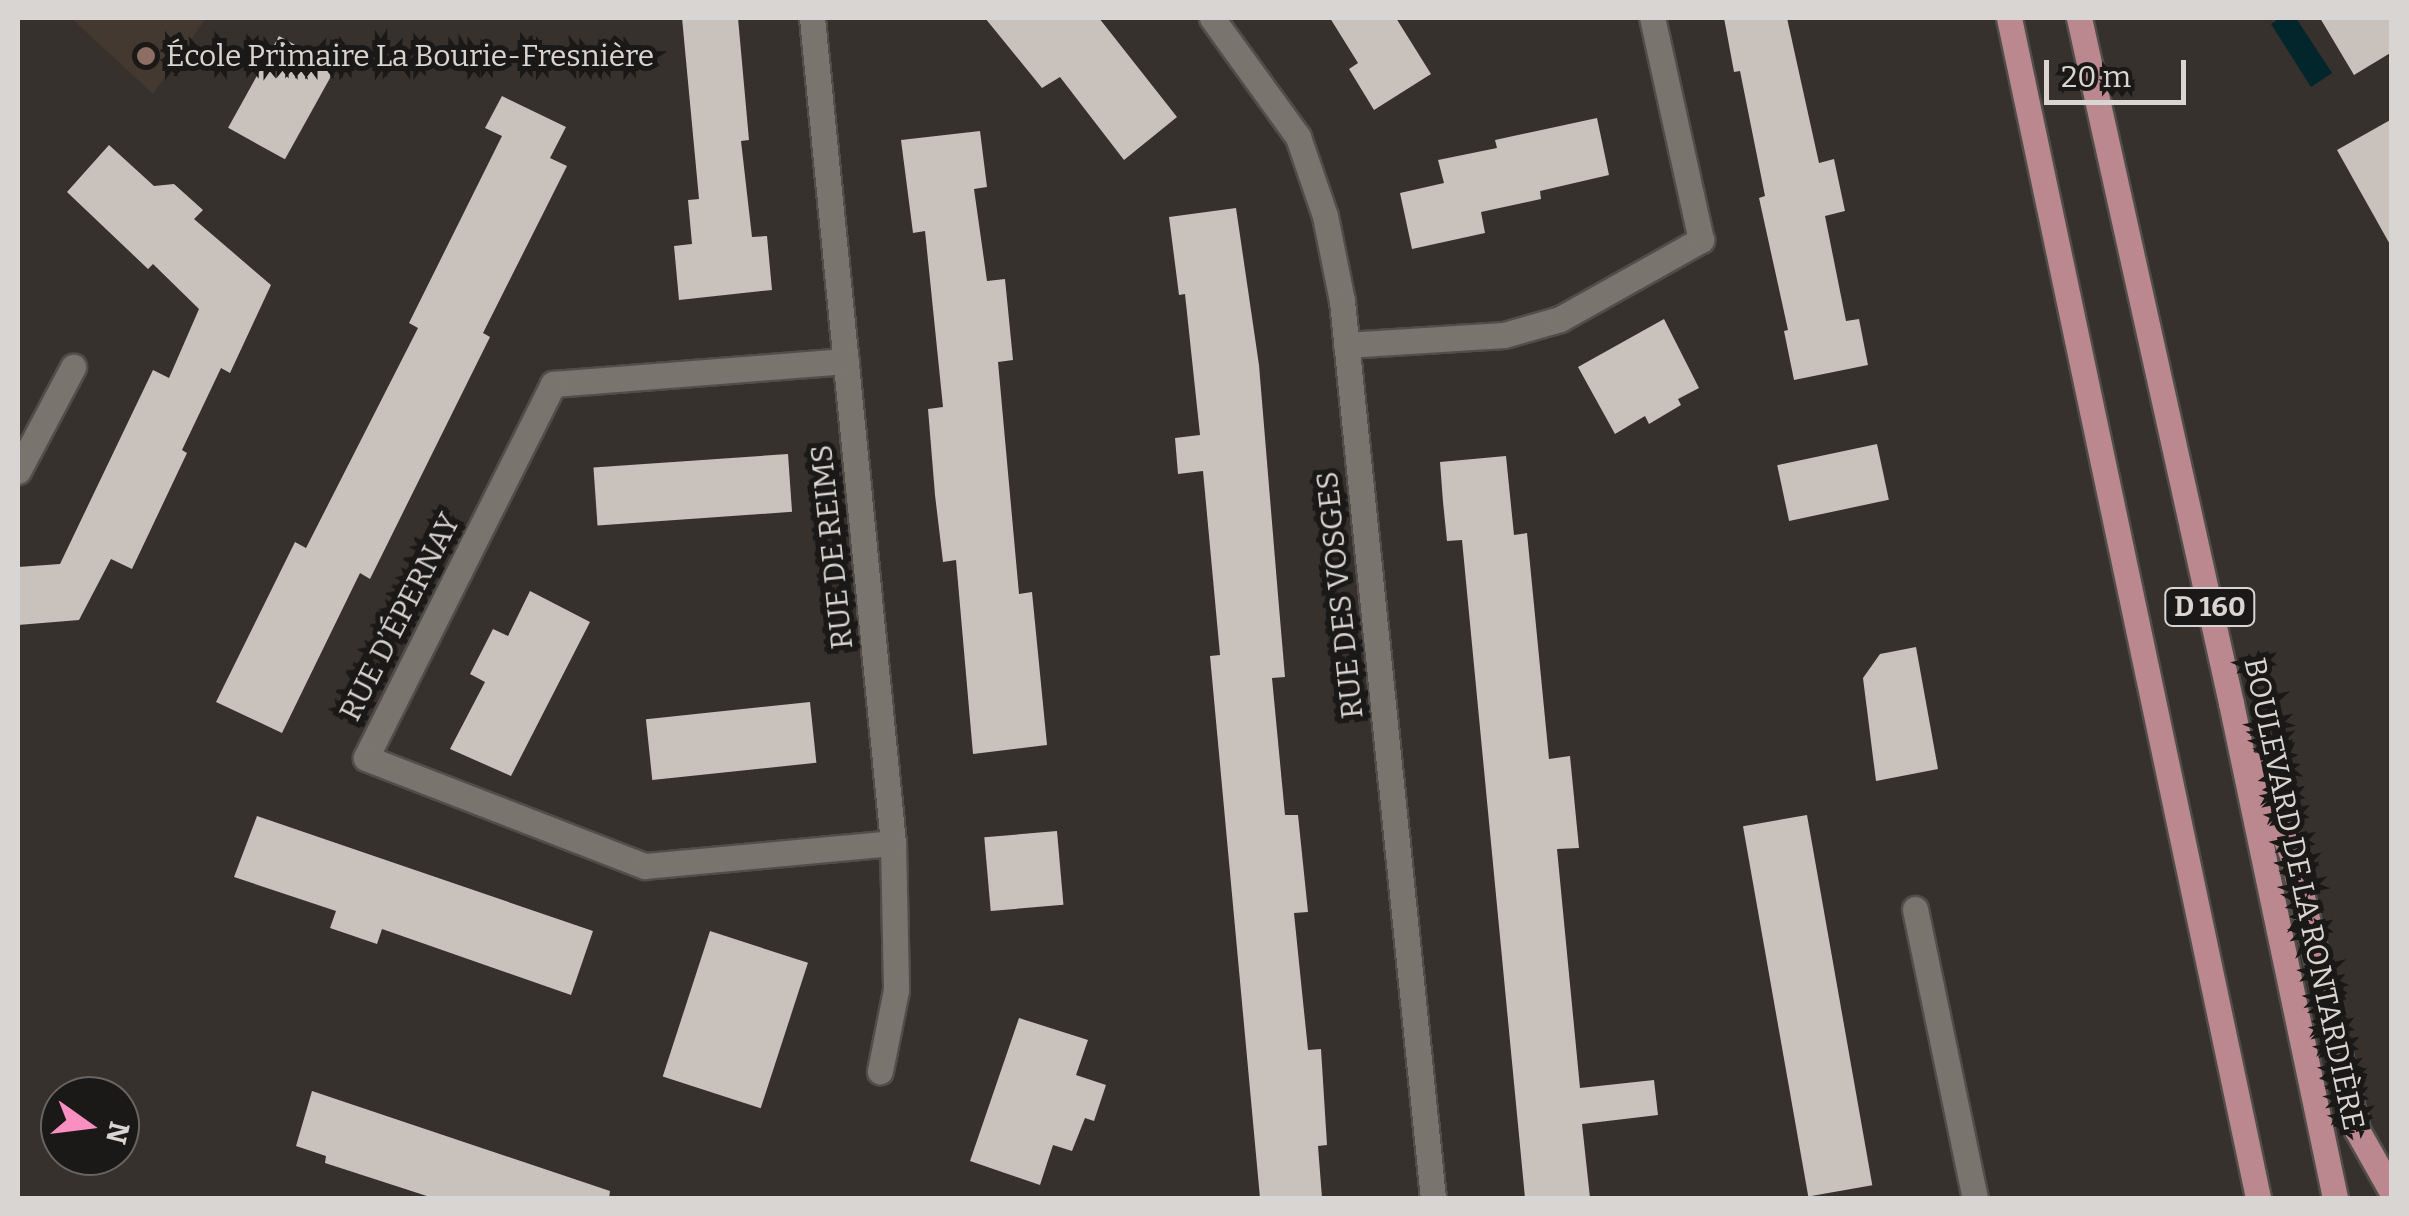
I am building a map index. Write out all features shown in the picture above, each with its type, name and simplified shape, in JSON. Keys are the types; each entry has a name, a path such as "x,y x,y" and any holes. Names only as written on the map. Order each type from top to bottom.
{"main road":[{"name":"D 160","path":"2009,18 2258,1198"},
{"name":"BOULEVARD DE LA RONTARDIÈRE","path":"2079,18 2232,703 2334,1198"},
{"path":"2232,703 2292,855 2357,1130 2392,1192"}],"street":[{"name":"RUE DE REIMS","path":"812,18 893,843 896,990 880,1071"},
{"name":"RUE DES VOSGES","path":"1212,18 1298,137 1325,216 1346,345 1433,1198"},
{"path":"1346,345 1504,335 1560,319 1701,240 1652,18"},
{"name":"RUE D’ÉPERNAY","path":"846,362 553,384 366,758 645,866 893,843"},
{"path":"18,472 73,367"},
{"path":"1915,909 1975,1198"}],"shaded area":[{"name":"École Primaire La Bourie-Fresnière","path":"71,18 206,18 153,94"}],"water":[{"path":"2280,18 2296,18 2332,73 2311,87 2271,24"}],"building":[{"path":"682,18 738,18 749,140 741,141 752,237 767,236 772,290 679,300 674,246 692,244 688,200 699,199"},
{"path":"985,18 1099,18 1177,117 1124,160 1060,77 1042,88"},
{"path":"1330,18 1396,18 1431,74 1374,110 1349,69 1358,63"},
{"path":"1724,18 1787,18 1819,163 1834,159 1845,211 1825,216 1846,321 1859,319 1868,365 1794,380 1784,331 1788,330 1759,198 1765,196 1740,71 1734,72"},
{"path":"2320,18 2392,18 2392,52 2354,75"},
{"path":"279,36 336,68 285,159 228,128"},
{"path":"502,96 566,127 550,158 567,166 483,333 490,337 370,579 360,573 282,733 216,702 295,542 306,548 418,328 409,323 502,136 485,128"},
{"path":"1597,118 1609,175 1540,191 1541,199 1481,212 1485,233 1412,249 1400,193 1444,183 1438,160 1497,148 1495,140"},
{"path":"2392,119 2392,248 2337,150"},
{"path":"980,131 987,187 974,189 987,281 1005,279 1013,360 998,362 1019,594 1032,592 1047,745 973,754 956,560 943,562 935,495 928,409 943,407 925,231 913,233 901,140"},
{"path":"109,145 154,186 174,184 203,210 194,219 271,285 230,373 221,368 182,450 187,453 132,569 111,559 79,620 18,625 18,567 60,564 153,370 169,378 199,309 153,264 148,269 67,192"},
{"path":"1236,208 1259,365 1285,677 1272,678 1285,815 1298,815 1308,912 1294,913 1308,1050 1321,1049 1327,1145 1318,1146 1322,1198 1260,1198 1210,656 1220,655 1203,471 1178,474 1175,438 1200,435 1185,294 1179,295 1169,217"},
{"path":"1664,319 1699,388 1678,399 1681,405 1649,424 1645,416 1615,434 1578,367"},
{"path":"1877,444 1889,500 1789,521 1777,465"},
{"path":"788,454 792,512 598,525 593,468"},
{"path":"1506,456 1514,535 1527,533 1549,759 1570,756 1579,848 1557,849 1580,1088 1654,1080 1658,1115 1582,1124 1590,1198 1525,1198 1462,540 1447,541 1440,462"},
{"path":"530,591 590,622 511,776 450,749 485,682 470,674 493,629 508,636"},
{"path":"1916,647 1938,769 1876,781 1863,678 1880,654"},
{"path":"810,702 816,763 652,780 646,719"},
{"path":"1807,815 1872,1185 1808,1197 1743,826"},
{"path":"257,816 593,931 571,995 382,929 377,944 330,928 336,911 234,877"},
{"path":"1057,831 1063,905 991,911 984,837"},
{"path":"710,931 808,963 761,1108 663,1077"},
{"path":"1019,1018 1088,1040 1076,1075 1106,1085 1094,1121 1085,1118 1072,1151 1053,1145 1040,1185 970,1161"},
{"path":"312,1091 610,1191 609,1198 433,1198 325,1163 326,1156 296,1146"}],"place":[{"name":"École Primaire La Bourie-Fresnière","path":"146,56"}]}
